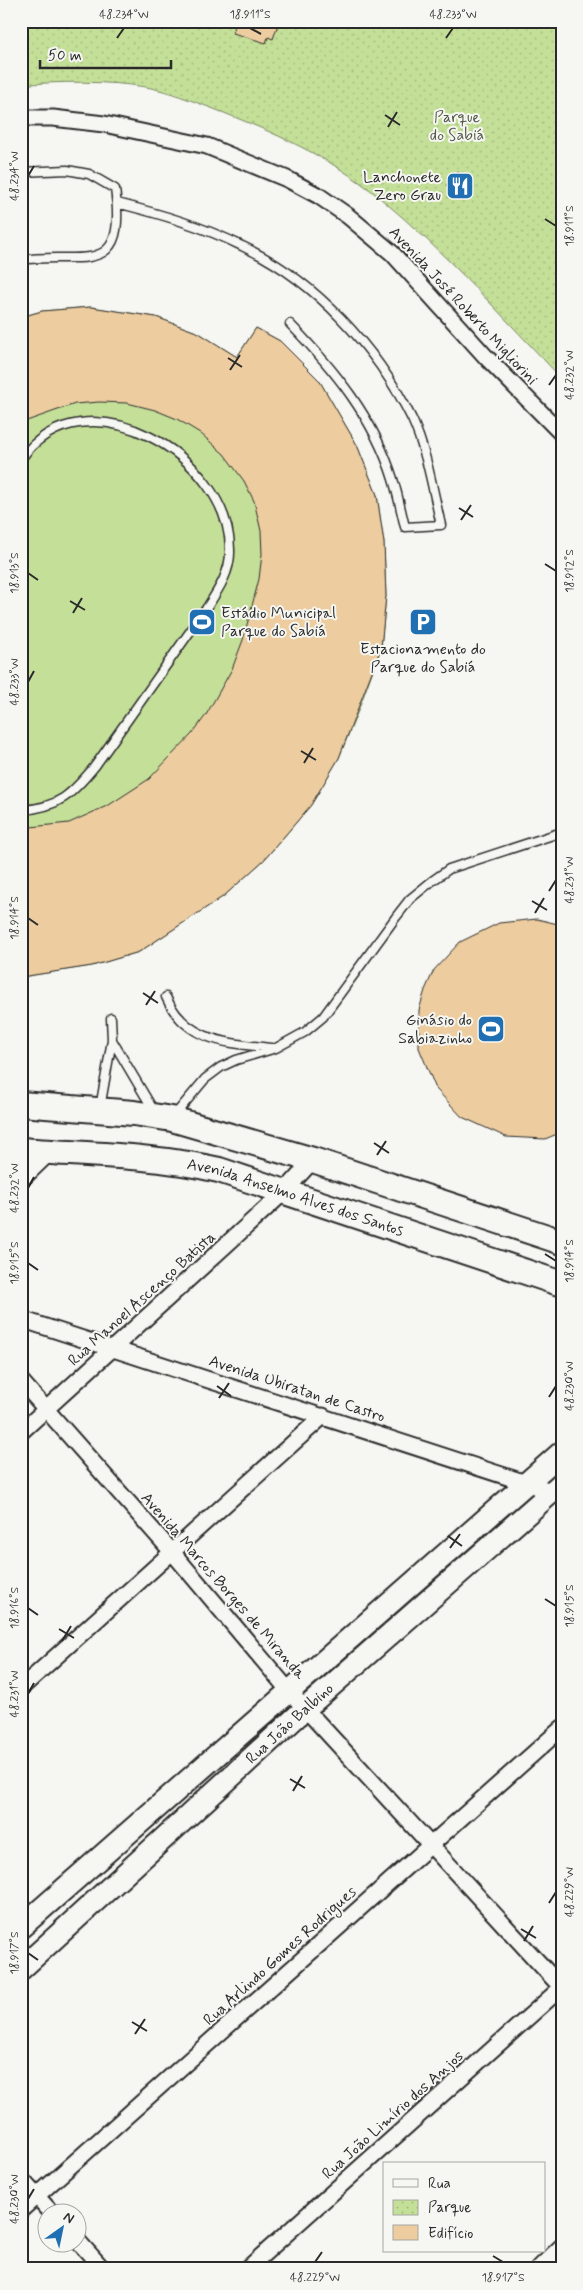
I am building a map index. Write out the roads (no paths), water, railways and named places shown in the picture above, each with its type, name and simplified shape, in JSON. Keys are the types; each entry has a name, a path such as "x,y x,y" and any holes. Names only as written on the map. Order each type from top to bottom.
{"main road":[{"path":"21,1104 164,1117 313,1160 562,1242"},
{"name":"Avenida Anselmo Alves dos Santos","path":"21,1150 130,1156 185,1162 219,1170 562,1284"},
{"name":"Rua João Balbino","path":"21,1927 562,1452"},
{"name":"Rua João Balbino","path":"21,1969 306,1708 559,1490"}],"street":[{"name":"Avenida José Roberto Migliorini","path":"21,118 53,118 104,124 207,146 286,179 319,196 348,216 392,253 486,357 562,434"},
{"path":"21,1180 50,1152"},
{"name":"Rua Manoel Ascenço Batista","path":"21,1432 285,1191 313,1160"},
{"name":"Avenida Ubiratan de Castro","path":"21,1319 527,1482 559,1490"},
{"name":"Avenida Marcos Borges de Miranda","path":"21,1381 172,1553 289,1691 562,1987"},
{"path":"21,1688 324,1416"},
{"name":"Rua Arlindo Gomes Rodrigues","path":"21,2210 562,1728"},
{"name":"Rua João Limírio dos Anjos","path":"247,2269 562,1987"},
{"path":"21,2179 41,2202"},
{"path":"538,2269 562,2246"},
{"path":"88,2252 103,2269"}],"lane":[{"path":"21,172 67,170 90,174 115,189 117,203 114,237 101,255 85,258 21,260"},
{"path":"117,203 205,229 244,246 282,268 318,297 352,331 389,378 408,412 428,468 441,525 405,527 393,478 368,424 345,386 322,357 290,324"},
{"path":"21,460 38,440 71,424 92,422 118,426 144,434 174,451 192,465 208,484 225,519 230,550 221,584 206,609 80,785 60,802 36,809 21,810"},
{"path":"112,1040 164,1117 205,1079 221,1067 276,1048 305,1032 323,1017 396,916 410,899 432,881 449,870 562,832"},
{"path":"166,997 173,1012 189,1028 207,1037 227,1042 276,1048"},
{"path":"100,1110 112,1040 110,1018"}],"place":[{"name":"Lanchonete Zero Grau","path":"460,186"},
{"name":"Estádio Municipal Parque do Sabiá","path":"202,622"},
{"name":"Estacionamento do Parque do Sabiá","path":"423,622"},
{"name":"Ginásio do Sabiazinho","path":"491,1029"}],"park label":[{"name":"Parque do Sabiá","path":"457,126"}]}
